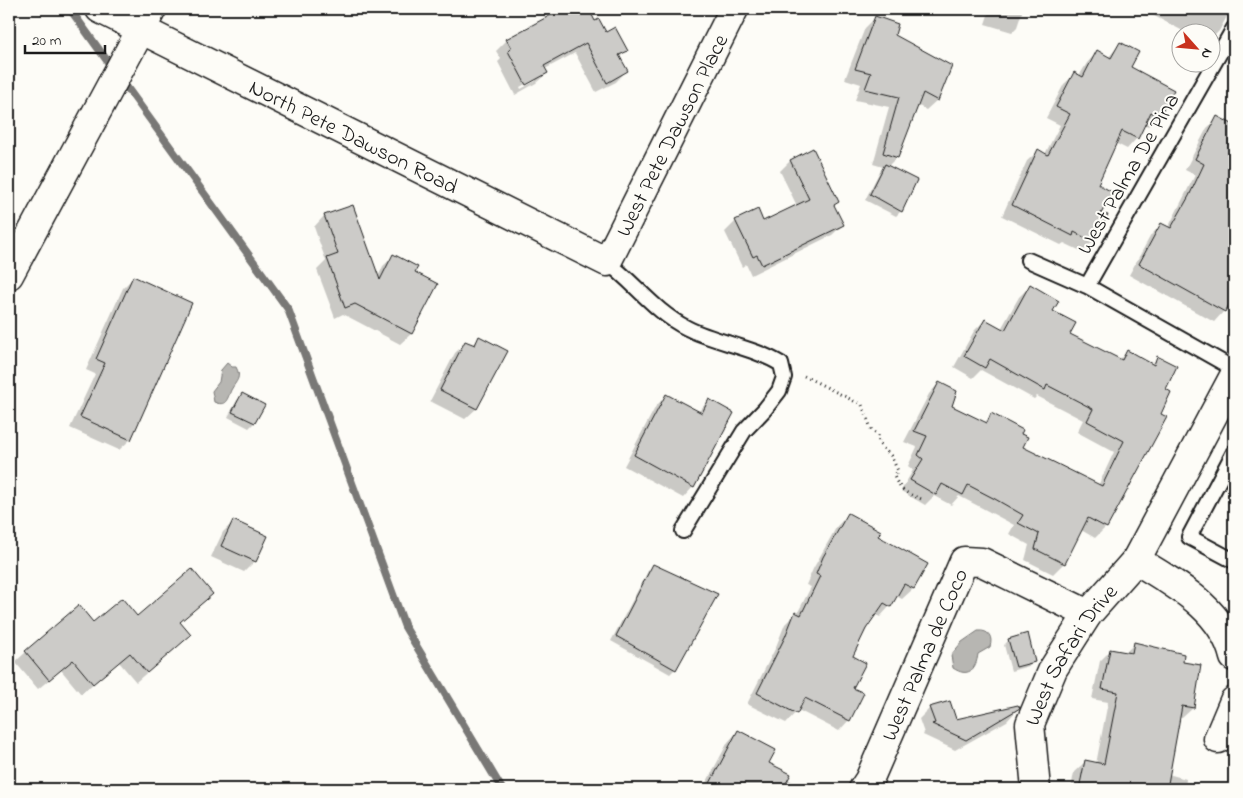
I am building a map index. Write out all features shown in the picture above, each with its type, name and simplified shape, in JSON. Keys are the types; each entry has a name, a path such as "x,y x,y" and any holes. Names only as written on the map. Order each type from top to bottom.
{"street":[{"name":"North Pete Dawson Road","path":"100,9 146,19 607,262"},
{"name":"West Pete Dawson Place","path":"607,262 734,9"},
{"path":"9,275 146,19"},
{"name":"West Safari Drive","path":"1036,789 1030,724 1053,669 1088,614 1136,560 1234,376"},
{"path":"1136,560 1186,591 1211,613 1230,642 1234,657"},
{"name":"West Palma de Coco","path":"863,789 869,780 964,561 982,562 1088,614"},
{"path":"1218,739 1234,702"}],"lane":[{"name":"West Palma De Pina","path":"1087,286 1234,28"},
{"name":"West Palma De Pina","path":"1028,260 1087,286 1234,369"},
{"path":"607,262 624,275 663,314 687,328 720,342 767,355 781,364 784,377 779,391 734,445 683,531"},
{"path":"1234,452 1189,537 1234,561"}],"path":[{"path":"781,364 862,404 872,432 878,435 879,444 891,456 898,471 894,476 898,486 904,492 924,500"}],"shaded area":[{"path":"227,363 232,367 236,367 238,379 226,402 221,404 214,402 212,391 219,382 221,370"},
{"path":"978,631 989,635 991,640 990,647 978,654 977,660 970,671 958,671 953,668 951,655 962,642"}],"building":[{"path":"562,9 589,9 595,21 599,19 606,32 615,27 628,51 619,55 628,71 607,83 586,43 544,66 548,73 526,85 508,51 511,48 506,39"},
{"path":"875,16 898,24 895,35 952,66 938,101 923,93 898,158 883,153 899,97 865,89 871,73 855,69"},
{"path":"1120,42 1139,52 1131,67 1174,90 1159,117 1151,112 1138,139 1122,131 1098,184 1112,192 1101,214 1108,215 1094,242 1074,232 1073,236 1012,205 1038,149 1048,155 1070,114 1056,107 1074,72 1083,77 1097,50 1111,58"},
{"path":"1217,116 1234,125 1234,296 1225,312 1139,264 1161,223 1171,228 1189,196 1204,164 1195,159"},
{"path":"813,148 839,202 834,205 844,225 762,265 757,255 753,257 735,220 758,209 763,221 809,199 790,160"},
{"path":"885,164 917,180 902,212 870,194"},
{"path":"353,205 380,280 393,254 418,267 415,272 438,284 412,334 355,304 345,308 327,258 338,254 324,215"},
{"path":"133,276 192,303 131,440 80,417 105,363 96,359"},
{"path":"1030,284 1059,301 1053,311 1076,323 1070,334 1122,360 1127,350 1154,365 1157,356 1177,366 1166,389 1171,392 1161,414 1167,417 1107,528 1088,518 1065,564 1035,549 1039,534 1018,523 1023,515 995,499 968,485 963,495 942,484 936,495 910,480 923,459 918,455 927,436 914,431 939,382 957,391 952,406 987,423 991,413 1023,430 1021,434 1028,437 1023,447 1102,486 1124,441 1087,421 1093,409 1047,385 1045,390 990,359 985,368 964,356 985,319 1005,330"},
{"path":"479,336 508,351 477,409 440,390 465,341 475,345"},
{"path":"242,393 265,405 255,423 232,412"},
{"path":"666,394 702,413 709,399 734,413 694,488 634,455"},
{"path":"848,513 881,531 878,536 928,564 914,589 904,584 891,607 884,603 866,629 853,656 866,663 853,688 864,693 850,721 805,698 797,714 757,693 785,637 795,612 801,615 820,576 816,574 823,557"},
{"path":"233,520 268,536 256,562 221,546"},
{"path":"653,564 718,594 676,670 616,636"},
{"path":"192,569 213,594 180,622 191,635 147,673 130,653 93,684 73,660 49,680 25,651 79,605 93,622 122,598 137,616"},
{"path":"1028,633 1035,662 1016,667 1008,639"},
{"path":"1134,642 1184,654 1183,662 1201,665 1194,708 1182,706 1167,789 1079,789 1085,760 1104,764 1118,692 1102,689 1110,649 1132,653"},
{"path":"950,701 956,719 1018,705 1020,708 966,740 932,724 935,723 929,707"},
{"path":"738,730 776,750 769,763 791,774 783,789 707,789"}],"waterway":[{"path":"70,9 113,69"},
{"path":"120,78 288,309 405,627 502,789"}]}
